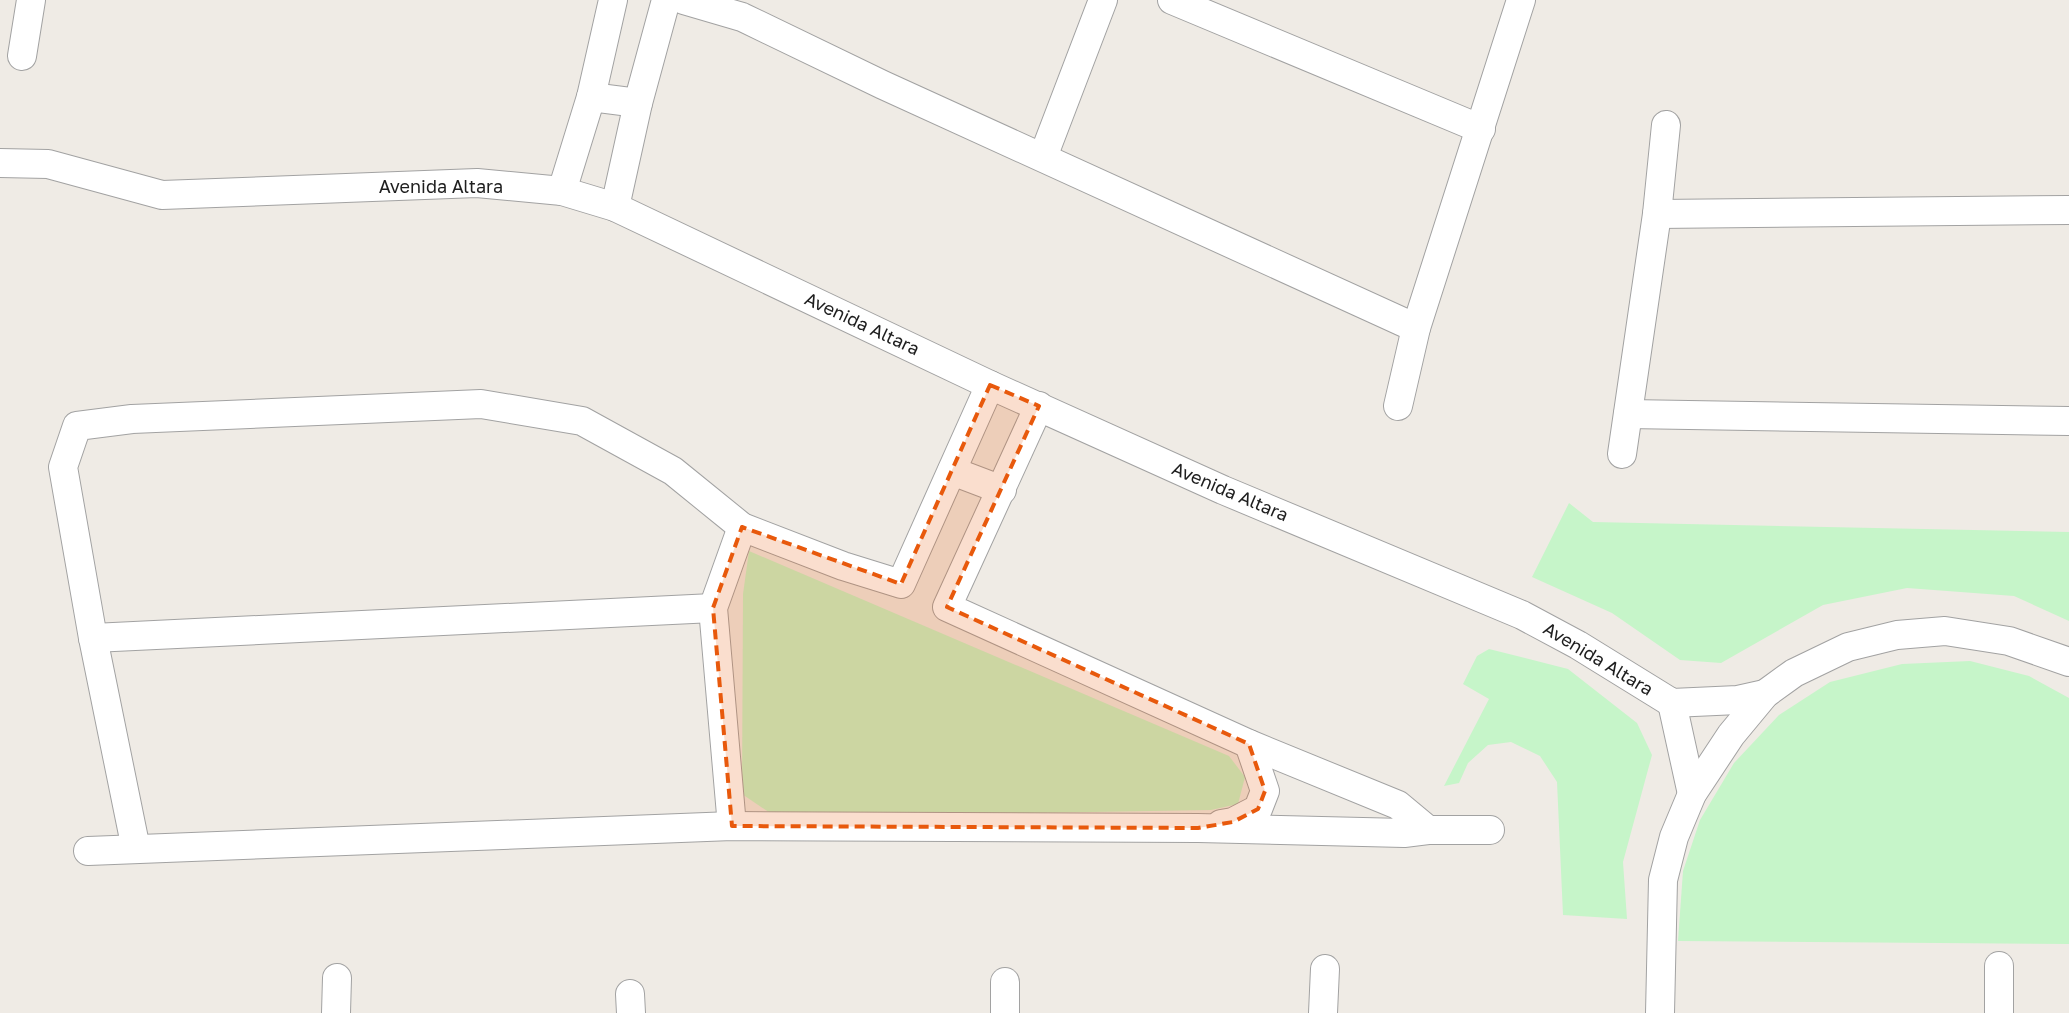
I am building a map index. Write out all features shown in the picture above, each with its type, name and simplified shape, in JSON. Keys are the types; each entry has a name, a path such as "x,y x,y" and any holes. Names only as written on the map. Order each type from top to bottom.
{"street":[{"path":"22,56 31,0"},
{"path":"562,191 591,97 613,0"},
{"path":"615,207 638,103 666,0"},
{"path":"684,0 742,17 1416,328"},
{"path":"1043,157 1103,0"},
{"path":"1172,0 1481,129"},
{"path":"1398,406 1416,328 1521,0"},
{"path":"591,97 638,103"},
{"path":"1622,454 1657,214 1666,125"},
{"name":"Avenida Altara","path":"0,163 48,164 162,195 477,183 562,191 615,207 990,385 1223,490 1522,615 1578,645 1672,703 1738,700 1765,694"},
{"path":"1657,214 2069,210"},
{"path":"136,849 93,638 63,467 77,426 132,419 481,404 582,420 673,471 742,527 843,566 901,584 990,385"},
{"path":"1039,406 947,608 1249,744 1398,805 1428,830"},
{"path":"1628,414 2069,421"},
{"path":"952,471 1002,490"},
{"path":"732,826 713,608 742,527"},
{"path":"93,638 713,608"},
{"path":"1660,1013 1663,880 1674,837 1692,794 1731,735 1765,694 1794,673 1848,647 1897,635 1945,631 2009,641 2069,662"},
{"name":"Avenida Altara","path":"1672,703 1692,794"},
{"path":"1198,828 1233,822 1258,809 1265,791 1249,744"},
{"path":"88,851 732,826 1198,828 1404,833 1428,830 1490,830"},
{"path":"1999,966 1999,1013"},
{"path":"1323,1013 1325,969"},
{"path":"336,1013 337,978"},
{"path":"1005,982 1005,1013"}],"highlighted area":[{"path":"990,385 1039,406 947,607 1249,744 1265,791 1258,809 1233,822 1198,828 732,826 713,608 742,527 901,584"}],"green space":[{"path":"1569,503 1593,522 2069,532 2069,621 2014,596 1907,588 1823,605 1721,663 1680,660 1612,613 1532,577"},
{"path":"749,551 1229,756 1245,777 1238,804 1211,810 776,817 742,794 743,594"},
{"path":"1489,649 1568,669 1637,723 1652,755 1623,862 1627,919 1563,915 1557,782 1540,756 1511,742 1488,745 1468,763 1459,783 1444,786 1489,699 1463,684 1477,656"},
{"path":"1970,661 2029,676 2069,698 2069,944 1678,941 1683,871 1700,820 1734,763 1779,715 1830,682 1902,664"}]}
